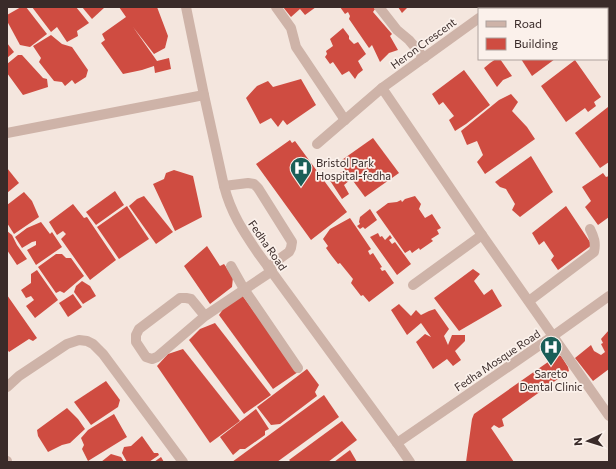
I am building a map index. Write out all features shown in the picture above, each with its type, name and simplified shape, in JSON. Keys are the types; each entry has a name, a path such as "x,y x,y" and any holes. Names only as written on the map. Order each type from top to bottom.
{"street":[{"name":"Fedha Road","path":"186,7 227,200 238,223 410,462"},
{"path":"276,7 291,28 296,47 345,120"},
{"path":"378,7 397,30 410,40 424,58"},
{"name":"Heron Crescent","path":"317,144 382,88 478,19"},
{"path":"382,88 482,235 609,416"},
{"path":"7,133 204,95"},
{"path":"205,316 191,299 180,298 139,329 136,335 136,342 146,357 152,359 157,357 205,316 270,269 289,252 292,242 254,184 248,183 224,186"},
{"path":"529,301 594,252 596,246 590,229"},
{"path":"413,285 482,235"},
{"path":"231,266 244,289 298,368"},
{"name":"Fedha Mosque Road","path":"397,442 609,296"},
{"path":"7,387 18,376 67,344 79,340 87,341 93,344 103,354 183,462"}],"building":[{"path":"21,7 26,7 47,34 30,47 20,45 7,21 7,15"},
{"path":"32,7 76,7 89,23 77,31 78,36 67,42 57,27 51,32"},
{"path":"82,7 105,7 92,19"},
{"path":"119,7 157,7 168,36 165,48 154,54 133,27 157,61 169,58 171,69 155,73 154,66 123,74 101,43 105,40 102,34 126,17"},
{"path":"283,7 316,7 305,15 300,9 291,17"},
{"path":"340,7 373,7 375,9 373,12 392,34 390,36 398,50 389,53 380,62 372,45 369,48 349,19 350,16 348,12 345,14"},
{"path":"398,7 408,7 402,13"},
{"path":"343,28 349,36 349,39 354,44 358,42 366,54 358,61 363,70 355,79 349,71 342,75 333,62 330,64 325,57 327,54 326,51 333,46 330,39"},
{"path":"51,35 62,44 72,47 88,70 86,77 75,84 72,80 65,86 62,82 54,81 39,62 41,58 33,46"},
{"path":"7,43 14,52 7,58"},
{"path":"18,55 22,55 43,78 47,79 48,87 23,95 7,73 7,64"},
{"path":"494,60 501,60 512,76 503,80 497,87 484,68"},
{"path":"522,60 554,60 532,76"},
{"path":"575,60 601,97 594,102 596,106 588,112 585,108 566,122 541,86"},
{"path":"464,70 490,105 455,131 449,120 454,116 443,102 439,105 432,94"},
{"path":"301,79 316,105 287,125 283,120 278,127 271,118 260,124 246,98 257,86 268,81 273,87"},
{"path":"511,94 518,102 512,111 527,127 535,139 485,174 477,162 483,155 477,141 467,145 461,131 499,100"},
{"path":"608,107 609,162 600,168 575,133"},
{"path":"373,138 399,173 365,197 339,162"},
{"name":"Bristol Park Hospital-fedha","path":"290,140 292,143 295,141 347,212 311,240 256,164"},
{"path":"531,156 553,192 520,217 512,210 515,204 506,189 500,187 495,182"},
{"path":"7,168 19,183 7,193"},
{"path":"174,170 193,176 202,217 175,231 153,184 164,179 166,173"},
{"path":"343,171 350,180 344,185 349,194 342,199 329,179"},
{"path":"603,173 606,177 609,176 609,217 598,225 585,207 591,201 582,187"},
{"path":"115,191 124,205 96,225 86,212"},
{"path":"24,192 32,201 39,217 14,234 7,223 7,205"},
{"path":"144,196 173,232 156,244 129,206 137,199"},
{"path":"415,196 421,204 419,209 425,218 432,214 441,228 437,230 439,234 431,239 433,241 420,250 419,248 412,253 410,250 405,253 376,212 388,203 401,200 402,202 405,199"},
{"path":"73,204 84,218 87,217 116,260 90,280 61,239 66,234 63,231 57,235 49,222"},
{"path":"127,206 149,239 119,259 97,227"},
{"path":"566,206 592,245 558,270 551,260 554,256 544,241 539,245 532,233"},
{"path":"370,209 377,220 365,229 363,227 360,229 357,226 360,224 360,217"},
{"path":"350,218 371,249 368,251 370,255 373,253 382,267 380,268 382,271 385,270 394,283 369,302 363,295 361,296 351,283 353,279 340,263 338,264 331,255 326,248 328,246 323,239 330,229"},
{"path":"41,222 50,234 52,232 62,247 36,265 27,250 36,245 36,241 22,248 15,237 27,228"},
{"path":"7,231 12,235 27,259 17,265 7,250"},
{"path":"378,233 380,237 382,236 385,240 390,235 392,238 389,240 392,244 395,242 411,264 397,275 370,237"},
{"path":"207,246 220,266 224,264 233,277 232,287 210,304 184,266"},
{"path":"56,254 62,254 66,258 71,258 84,276 64,293 60,291 56,293 38,267"},
{"path":"473,269 480,274 474,281 484,295 492,289 502,306 459,331 434,298"},
{"path":"37,270 58,300 35,318 26,306 34,300 31,296 26,298 21,290 31,283 31,274"},
{"path":"82,281 90,286 96,296 83,304 74,292 76,286"},
{"path":"73,294 82,307 68,317 59,303"},
{"path":"7,295 37,338 33,341 29,339 9,352 7,349"},
{"path":"242,295 298,372 273,389 219,315 228,302"},
{"path":"399,304 411,316 416,310 421,315 435,309 449,329 444,336 448,345 452,335 465,335 465,341 455,351 461,360 453,366 447,359 433,369 416,342 425,334 431,337 421,323 407,335 391,310"},
{"path":"215,323 271,395 244,414 189,340 200,329"},
{"path":"609,330 609,369 593,381 575,358 591,345 594,351 601,355 605,352 601,344 603,343 601,339"},
{"path":"183,349 240,421 210,443 157,366 168,354"},
{"path":"558,355 561,356 569,371 502,419 504,426 499,428 494,425 491,428 514,462 466,462 474,414"},
{"path":"307,369 319,385 315,392 317,396 280,424 271,425 257,407"},
{"path":"106,381 120,400 118,407 91,425 74,402"},
{"path":"324,395 339,417 277,462 232,462"},
{"path":"67,408 85,429 70,443 48,452 38,436 37,430"},
{"path":"256,409 269,429 265,431 265,435 245,449 240,449 233,455 220,437"},
{"path":"114,414 127,437 88,461 82,449 84,445 81,438 88,430"},
{"path":"342,421 357,440 328,462 291,462 289,460"},
{"path":"142,436 154,453 158,453 159,455 149,462 127,462 122,453 124,447 131,446"},
{"path":"350,450 357,462 334,462"},
{"path":"111,454 121,457 124,462 101,462"},
{"path":"161,457 164,462 154,462"}],"place":[{"name":"Bristol Park Hospital-fedha","path":"301,188"},
{"name":"Sareto Dental Clinic","path":"551,366"}]}
